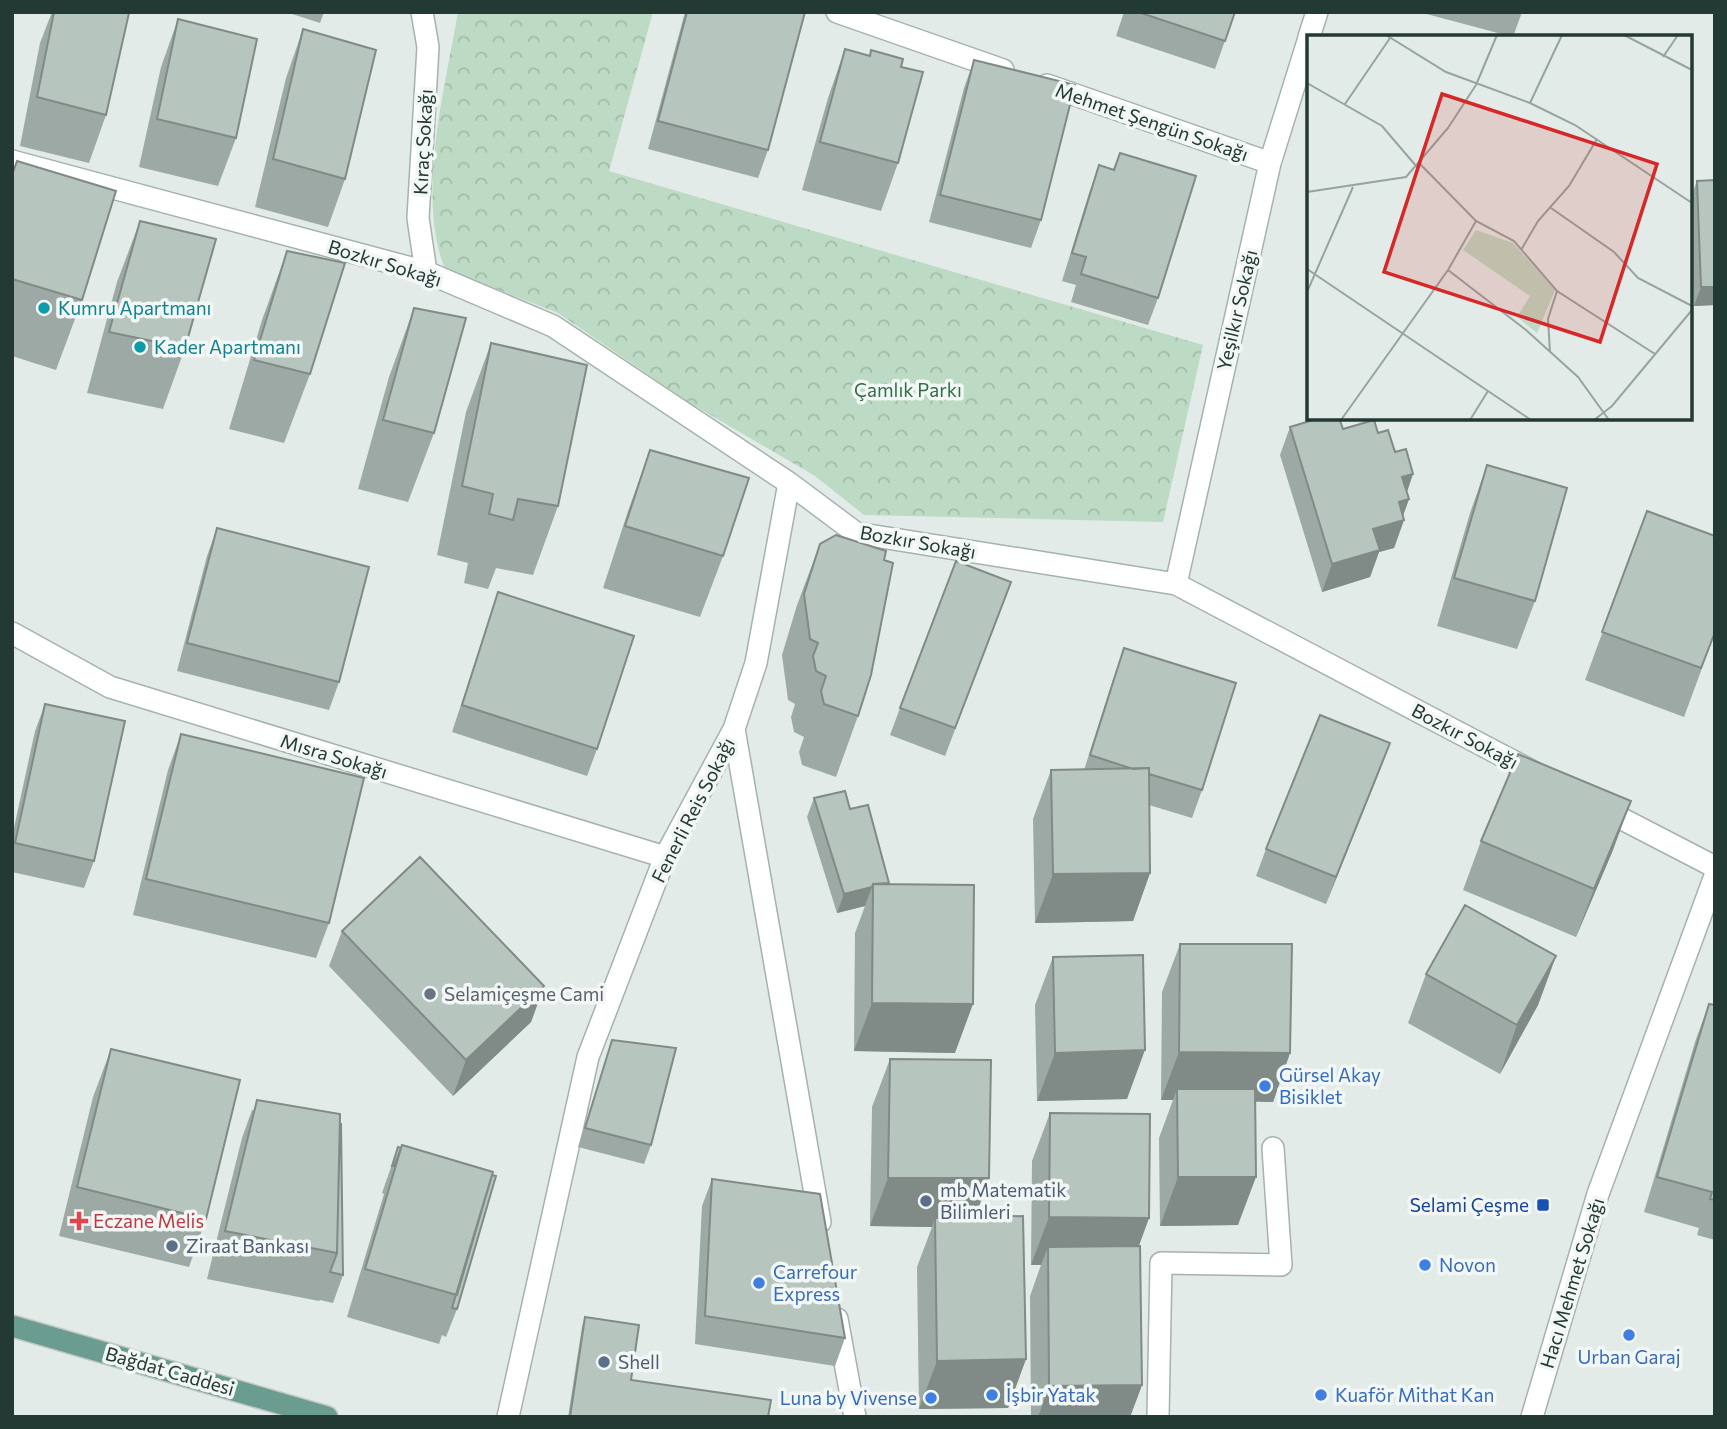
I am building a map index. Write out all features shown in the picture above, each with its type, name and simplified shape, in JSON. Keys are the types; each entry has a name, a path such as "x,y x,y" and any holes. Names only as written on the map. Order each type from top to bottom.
{"main road":[{"name":"Bağdat Caddesi","path":"12,1326 327,1417"}],"street":[{"name":"Kıraç Sokağı","path":"422,12 429,47 418,218 426,272"},
{"name":"Mehmet Şengün Sokağı","path":"837,12 1270,163"},
{"name":"Yeşilkır Sokağı","path":"1310,35 1317,12"},
{"name":"Yeşilkır Sokağı","path":"1176,584 1270,163 1307,43"},
{"name":"Bozkır Sokağı","path":"12,161 426,272 553,326 789,483 856,533 1176,584 1556,784"},
{"name":"Fenerli Reis Sokağı","path":"508,1417 588,1057 665,857 734,729 756,663 789,483"},
{"name":"Mısra Sokağı","path":"12,633 110,687 665,857"},
{"path":"734,729 823,1238"},
{"path":"1580,796 1715,867"},
{"name":"Hacı Mehmet Sokağı","path":"1532,1417 1614,1150 1715,876"},
{"path":"1158,1417 1161,1264 1281,1265 1273,1148"},
{"path":"833,1293 855,1417"}],"green space":[{"name":"Çamlık Parkı","path":"458,12 653,12 609,171 1203,345 1163,522 864,515 815,476 690,403 558,313 445,269 437,240 433,209 433,176 441,108"}],"building":[{"path":"54,12 129,13 106,115 37,97"},
{"path":"687,12 805,12 768,150 658,121"},
{"path":"1138,12 1235,12 1225,41"},
{"path":"178,19 257,39 236,138 157,119"},
{"path":"303,29 376,50 345,179 273,159"},
{"path":"845,49 870,56 871,50 903,59 901,67 923,72 898,163 820,142"},
{"path":"974,60 1075,85 1041,220 940,195"},
{"path":"1120,153 1196,176 1158,298 1081,274 1086,257 1072,253 1099,165 1114,170"},
{"path":"17,161 116,191 82,300 12,279 12,175"},
{"path":"1715,180 1715,287 1701,287 1697,181"},
{"path":"140,221 216,239 185,348 109,332"},
{"path":"287,251 345,263 310,374 254,360"},
{"path":"414,308 466,318 434,433 383,420"},
{"path":"491,343 587,365 558,506 518,499 513,520 489,514 493,494 462,486"},
{"path":"1313,420 1340,420 1343,429 1374,420 1378,433 1388,430 1395,452 1406,449 1413,474 1402,477 1409,499 1399,502 1404,520 1373,529 1380,550 1332,564 1290,427"},
{"path":"650,450 749,478 723,556 625,526"},
{"path":"1487,465 1567,488 1535,601 1454,578"},
{"path":"1647,511 1715,536 1715,632 1701,668 1602,632"},
{"path":"217,528 369,567 339,682 187,643"},
{"path":"836,535 886,551 884,560 893,563 871,675 858,716 824,704 821,691 826,676 816,671 813,656 818,643 810,639 804,594 820,544"},
{"path":"956,561 1011,582 955,728 900,708"},
{"path":"498,592 634,636 597,749 462,705"},
{"path":"1124,648 1236,683 1202,790 1149,774 1149,768 1133,769 1090,755"},
{"path":"45,704 125,721 94,861 15,843"},
{"path":"1320,715 1390,743 1336,877 1266,849"},
{"path":"181,734 364,778 329,923 146,879"},
{"path":"1518,754 1631,801 1594,889 1481,841"},
{"path":"1149,768 1150,873 1053,874 1051,770"},
{"path":"845,791 850,809 868,805 889,883 873,884 872,887 844,894 814,798"},
{"name":"Selamiçeşme Cami","path":"420,857 544,986 466,1060 342,931"},
{"path":"873,884 974,885 973,1004 872,1003"},
{"path":"1465,905 1556,956 1517,1025 1426,974"},
{"path":"1180,944 1292,944 1290,1053 1179,1052"},
{"path":"1143,955 1145,1050 1055,1053 1053,957"},
{"path":"1709,1004 1715,1005 1715,1200 1710,1199 1712,1192 1657,1177"},
{"path":"612,1040 676,1048 651,1145 585,1128"},
{"path":"111,1049 240,1080 206,1219 77,1187"},
{"path":"890,1059 991,1060 989,1178 888,1178"},
{"path":"1177,1089 1255,1089 1256,1177 1178,1177"},
{"path":"257,1100 340,1114 337,1253 225,1231"},
{"path":"1050,1113 1150,1114 1149,1218 1049,1217"},
{"path":"340,1124 343,1275 330,1272 337,1253"},
{"path":"402,1145 493,1172 457,1295 365,1269"},
{"path":"398,1147 401,1148 392,1166"},
{"path":"492,1175 496,1176 457,1309 452,1308"},
{"name":"Carrefour Express","path":"712,1179 820,1194 845,1338 705,1316"},
{"path":"1023,1216 1026,1359 937,1361 935,1218"},
{"path":"1140,1246 1142,1385 1049,1386 1048,1247"},
{"name":"Shell","path":"585,1317 639,1325 631,1380 771,1400 768,1417 570,1417"}],"place":[{"name":"Kumru Apartmanı","path":"44,308"},
{"name":"Kader Apartmanı","path":"140,347"},
{"name":"Selamiçeşme Cami","path":"430,994"},
{"name":"Gürsel Akay Bisiklet","path":"1265,1086"},
{"name":"mb Matematik Bilimleri","path":"926,1201"},
{"name":"Selami Çeşme","path":"1543,1205"},
{"name":"Eczane Melis","path":"79,1221"},
{"name":"Ziraat Bankası","path":"172,1246"},
{"name":"Novon","path":"1425,1265"},
{"name":"Carrefour Express","path":"759,1283"},
{"name":"Urban Garaj","path":"1629,1335"},
{"name":"Shell","path":"604,1362"},
{"name":"İşbir Yatak","path":"992,1395"},
{"name":"Kuaför Mithat Kan","path":"1321,1395"},
{"name":"Luna by Vivense","path":"931,1398"}]}
